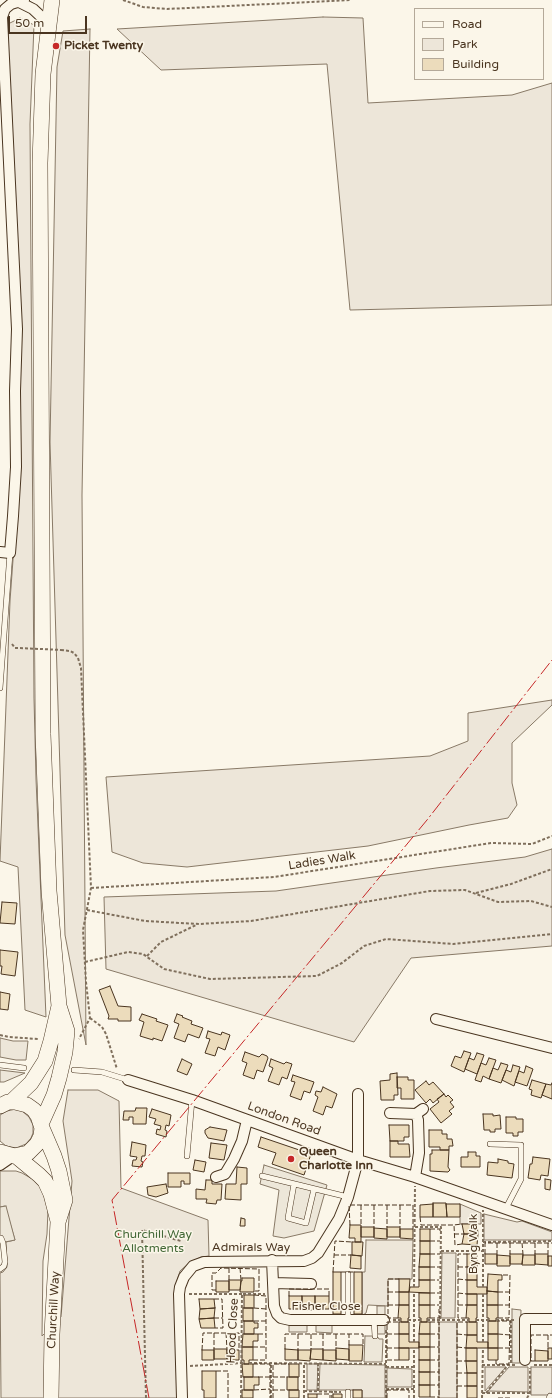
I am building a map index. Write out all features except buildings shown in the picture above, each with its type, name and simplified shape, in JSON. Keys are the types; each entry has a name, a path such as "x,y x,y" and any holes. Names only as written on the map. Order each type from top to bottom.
{"main road":[{"path":"10,1155 28,1153 35,1147 39,1140 41,1126 58,1082 66,1044 67,1031 59,1006 47,861 43,734 40,163 43,74 52,0"},
{"path":"5,1104 31,1083 45,1061 52,1041 59,1006"},
{"name":"Churchill Way","path":"5,1104 19,1102 30,1107 38,1116 54,1156 64,1191 65,1200 58,1222 50,1398"},
{"name":"Churchill Way","path":"10,1155 39,1175 45,1181 51,1194 58,1222"}],"street":[{"path":"5,552 15,493 17,329 2,69 2,17 5,9 17,1 34,9 49,24"},
{"path":"436,1019 551,1046"},
{"name":"London Road","path":"128,1080 192,1100 358,1160 415,1177 552,1225"},
{"name":"Admirals Way","path":"182,1398 179,1294 180,1286 184,1277 190,1269 200,1262 272,1260 304,1261 312,1258 318,1252 339,1219 348,1197 358,1160 358,1094"},
{"path":"390,1113 420,1112 418,1120 419,1153 415,1177"},
{"path":"216,1177 225,1174 234,1159 242,1141 247,1120"},
{"path":"0,1165 10,1155"},
{"name":"Fisher Close","path":"272,1260 275,1310 277,1314 285,1320 348,1320 383,1322"},
{"name":"Fisher Close","path":"273,1283 311,1284"},
{"path":"521,1363 525,1319 552,1319"}],"lane":[{"path":"0,688 5,552"},
{"path":"0,1066 24,1068"},
{"name":"London Road","path":"74,1070 102,1072 128,1080"},
{"path":"187,1156 192,1100"},
{"path":"490,1144 521,1145 521,1179 506,1208"},
{"path":"262,1176 348,1197"},
{"path":"294,1184 288,1218 306,1223 314,1189"},
{"path":"0,1269 4,1266 5,1262 1,1238"},
{"path":"348,1274 348,1320"},
{"path":"375,1336 383,1322"},
{"path":"348,1392 348,1398"}],"path":[{"path":"123,0 143,7 167,9 351,0"},
{"path":"11,642 13,647 70,651 78,658 81,668 91,888 83,930 90,1018 102,1027 106,1034 117,1069"},
{"name":"Ladies Walk","path":"91,888 274,877 491,843 532,844 552,836"},
{"path":"475,894 511,884 552,869"},
{"path":"87,910 145,921 198,924 251,921 430,891 464,890 498,902 530,901 552,907"},
{"path":"146,956 160,942 198,924"},
{"path":"85,962 128,952 143,954 164,969 210,979 317,976 342,963 364,946 386,939 453,944 552,934"},
{"path":"414,1287 415,1177"},
{"name":"Byng Walk","path":"483,1201 483,1287"},
{"path":"415,1227 441,1227 440,1320"},
{"path":"146,1398 142,1230 181,1241"},
{"path":"483,1242 552,1241"},
{"path":"441,1251 483,1251"},
{"path":"414,1292 414,1342"},
{"path":"179,1294 242,1294"},
{"name":"Hood Close","path":"241,1398 240,1363 242,1294 273,1294"},
{"path":"482,1342 483,1294"},
{"path":"386,1398 386,1365 383,1322 401,1320"},
{"path":"408,1320 421,1320"},
{"path":"427,1320 469,1320"},
{"path":"476,1320 489,1320"},
{"path":"486,1393 510,1365 511,1320 496,1320"},
{"path":"414,1348 414,1398"},
{"path":"482,1348 482,1398"},
{"path":"181,1366 244,1362"},
{"path":"271,1362 271,1398"},
{"path":"250,1363 318,1363 414,1367"},
{"path":"304,1363 304,1398"},
{"path":"318,1363 318,1391"},
{"path":"482,1365 510,1365 521,1363"},
{"path":"527,1398 530,1393 530,1365 552,1365"},
{"path":"386,1389 414,1389"},
{"path":"304,1391 348,1392"},
{"path":"332,1391 332,1398"},
{"path":"482,1393 530,1393"}],"green space":[{"path":"323,17 363,18 368,103 512,95 552,83 552,305 350,310 327,64 161,70 117,29"},
{"path":"20,18 34,25 30,124 34,698 46,1017 25,1010 18,867 0,861 10,601 18,491 8,24"},
{"path":"90,29 82,495 86,1045 65,935 50,442 57,67 63,31"},
{"path":"552,700 552,705 512,743 512,783 517,805 508,818 368,846 187,867 143,863 112,852 106,777 430,756 468,741 468,713"},
{"path":"552,849 552,946 411,958 354,1042 106,969 104,897 276,891 525,857"},
{"path":"0,1038 13,1041 28,1041 26,1060 0,1057"},
{"path":"0,1070 25,1073 4,1082 0,1082"},
{"name":"Churchill Way Allotments","path":"68,1090 98,1090 119,1101 121,1188 208,1220 209,1256 201,1257 189,1263 180,1271 176,1284 178,1398 1,1398 0,1273 7,1267 6,1242 15,1240 5,1206 0,1207 0,1171 16,1171 34,1180 42,1189 48,1210 47,1234 43,1261 42,1336 61,1317 72,1181 63,1121"},
{"path":"16,1109 22,1111 29,1117 33,1125 33,1133 26,1144 16,1148 6,1146 0,1141 0,1115 7,1111"},
{"path":"460,1204 481,1213 481,1224 460,1224"},
{"path":"484,1214 517,1222 522,1221 552,1232 552,1240 484,1240"},
{"path":"366,1240 413,1240 412,1279 388,1279 388,1306 368,1305 366,1313 363,1315 362,1272 365,1272"},
{"path":"442,1253 456,1253 455,1318 441,1318"},
{"path":"439,1322 457,1322 457,1398 439,1398"},
{"path":"307,1364 318,1364 317,1390 307,1390"},
{"path":"320,1364 385,1365 385,1398 362,1398 362,1390 319,1390"},
{"path":"485,1367 506,1367 485,1391"},
{"path":"509,1367 528,1367 528,1392 488,1391"},
{"path":"531,1367 552,1367 552,1395 531,1395"},
{"path":"387,1368 412,1369 412,1387 387,1387"}],"shaded area":[{"path":"264,1165 327,1185 314,1231 284,1238 273,1236 279,1190 260,1184"},
{"path":"6,1206 15,1240 0,1243 0,1207"},
{"path":"377,1306 385,1306 385,1334 377,1334"},
{"path":"512,1309 521,1310 520,1363 512,1363"},
{"path":"289,1324 307,1324 307,1332 289,1332"},
{"path":"316,1324 332,1325 332,1333 316,1332"},
{"path":"365,1336 377,1336 379,1339 383,1339 382,1362 364,1362"}],"fence":[{"path":"350,1225 349,1205 413,1205 413,1229"},
{"path":"361,1205 361,1225"},
{"path":"374,1205 374,1227"},
{"path":"387,1205 387,1227"},
{"path":"400,1205 400,1227"},
{"path":"420,1217 421,1225 454,1225"},
{"path":"462,1224 454,1225 455,1245 462,1244"},
{"path":"430,1229 440,1229 440,1231"},
{"path":"454,1234 464,1234"},
{"path":"333,1272 335,1241 352,1242"},
{"path":"430,1241 440,1241"},
{"path":"485,1254 485,1243 552,1243"},
{"path":"497,1243 497,1254"},
{"path":"510,1243 510,1254"},
{"path":"522,1243 523,1254"},
{"path":"535,1243 535,1254"},
{"path":"548,1243 548,1254"},
{"path":"430,1254 440,1254"},
{"path":"466,1318 458,1318 458,1254 467,1254"},
{"path":"334,1255 351,1255"},
{"path":"430,1267 440,1267"},
{"path":"458,1267 467,1267"},
{"path":"216,1290 212,1290 212,1273 216,1273 221,1268 259,1269 259,1291 253,1291"},
{"path":"229,1268 229,1280"},
{"path":"240,1268 241,1280"},
{"path":"341,1272 354,1272"},
{"path":"498,1318 509,1318 510,1275 502,1275"},
{"path":"398,1318 388,1318 388,1279 399,1279"},
{"path":"458,1279 467,1280"},
{"path":"430,1280 439,1280"},
{"path":"289,1296 289,1289 329,1289 329,1296"},
{"path":"388,1292 399,1292"},
{"path":"498,1292 510,1292"},
{"path":"430,1293 439,1293"},
{"path":"458,1293 467,1294"},
{"path":"253,1360 266,1360 266,1296 254,1295"},
{"path":"214,1299 222,1299 223,1328 215,1328"},
{"path":"388,1305 399,1305"},
{"path":"430,1305 439,1305"},
{"path":"458,1305 467,1305"},
{"path":"498,1305 510,1305"},
{"path":"254,1308 266,1309"},
{"path":"430,1318 439,1318 439,1309"},
{"path":"214,1318 223,1318"},
{"path":"254,1321 266,1321"},
{"path":"496,1360 496,1364 509,1364 510,1321 498,1321"},
{"path":"399,1322 387,1322 387,1360 399,1360"},
{"path":"430,1322 439,1322 439,1398"},
{"path":"457,1398 457,1322 467,1322"},
{"path":"202,1350 203,1333 239,1333 239,1350"},
{"path":"214,1333 214,1349"},
{"path":"226,1333 227,1349"},
{"path":"258,1334 266,1334"},
{"path":"285,1349 285,1334 363,1334 363,1345"},
{"path":"298,1334 298,1350"},
{"path":"311,1334 311,1349"},
{"path":"323,1334 323,1349"},
{"path":"336,1334 336,1348"},
{"path":"349,1334 349,1345"},
{"path":"387,1334 399,1334"},
{"path":"430,1334 439,1334"},
{"path":"457,1334 467,1335"},
{"path":"498,1334 510,1335"},
{"path":"535,1361 531,1361 531,1335 552,1335"},
{"path":"548,1335 548,1348"},
{"path":"253,1347 266,1347"},
{"path":"430,1347 439,1347"},
{"path":"457,1347 466,1348"},
{"path":"387,1348 399,1348"},
{"path":"498,1348 510,1348"},
{"path":"430,1360 439,1360"},
{"path":"457,1361 466,1361"},
{"path":"253,1364 270,1364 270,1398"},
{"path":"273,1398 273,1364 289,1364"},
{"path":"216,1371 228,1371 228,1398"},
{"path":"430,1372 439,1372"},
{"path":"457,1373 467,1373"},
{"path":"258,1377 270,1377"},
{"path":"273,1377 287,1377"},
{"path":"430,1385 439,1385"},
{"path":"457,1386 467,1386"},
{"path":"254,1390 270,1389"},
{"path":"273,1390 287,1390"},
{"path":"387,1398 387,1390 409,1390 409,1398"},
{"path":"317,1394 330,1394 330,1398"},
{"path":"430,1397 439,1397"},
{"path":"498,1398 510,1398"}],"power":[{"path":"149,1398 112,1200 427,820 552,660"}],"place":[{"name":"Picket Twenty","path":"56,46"},
{"name":"Queen Charlotte Inn","path":"291,1159"}]}
